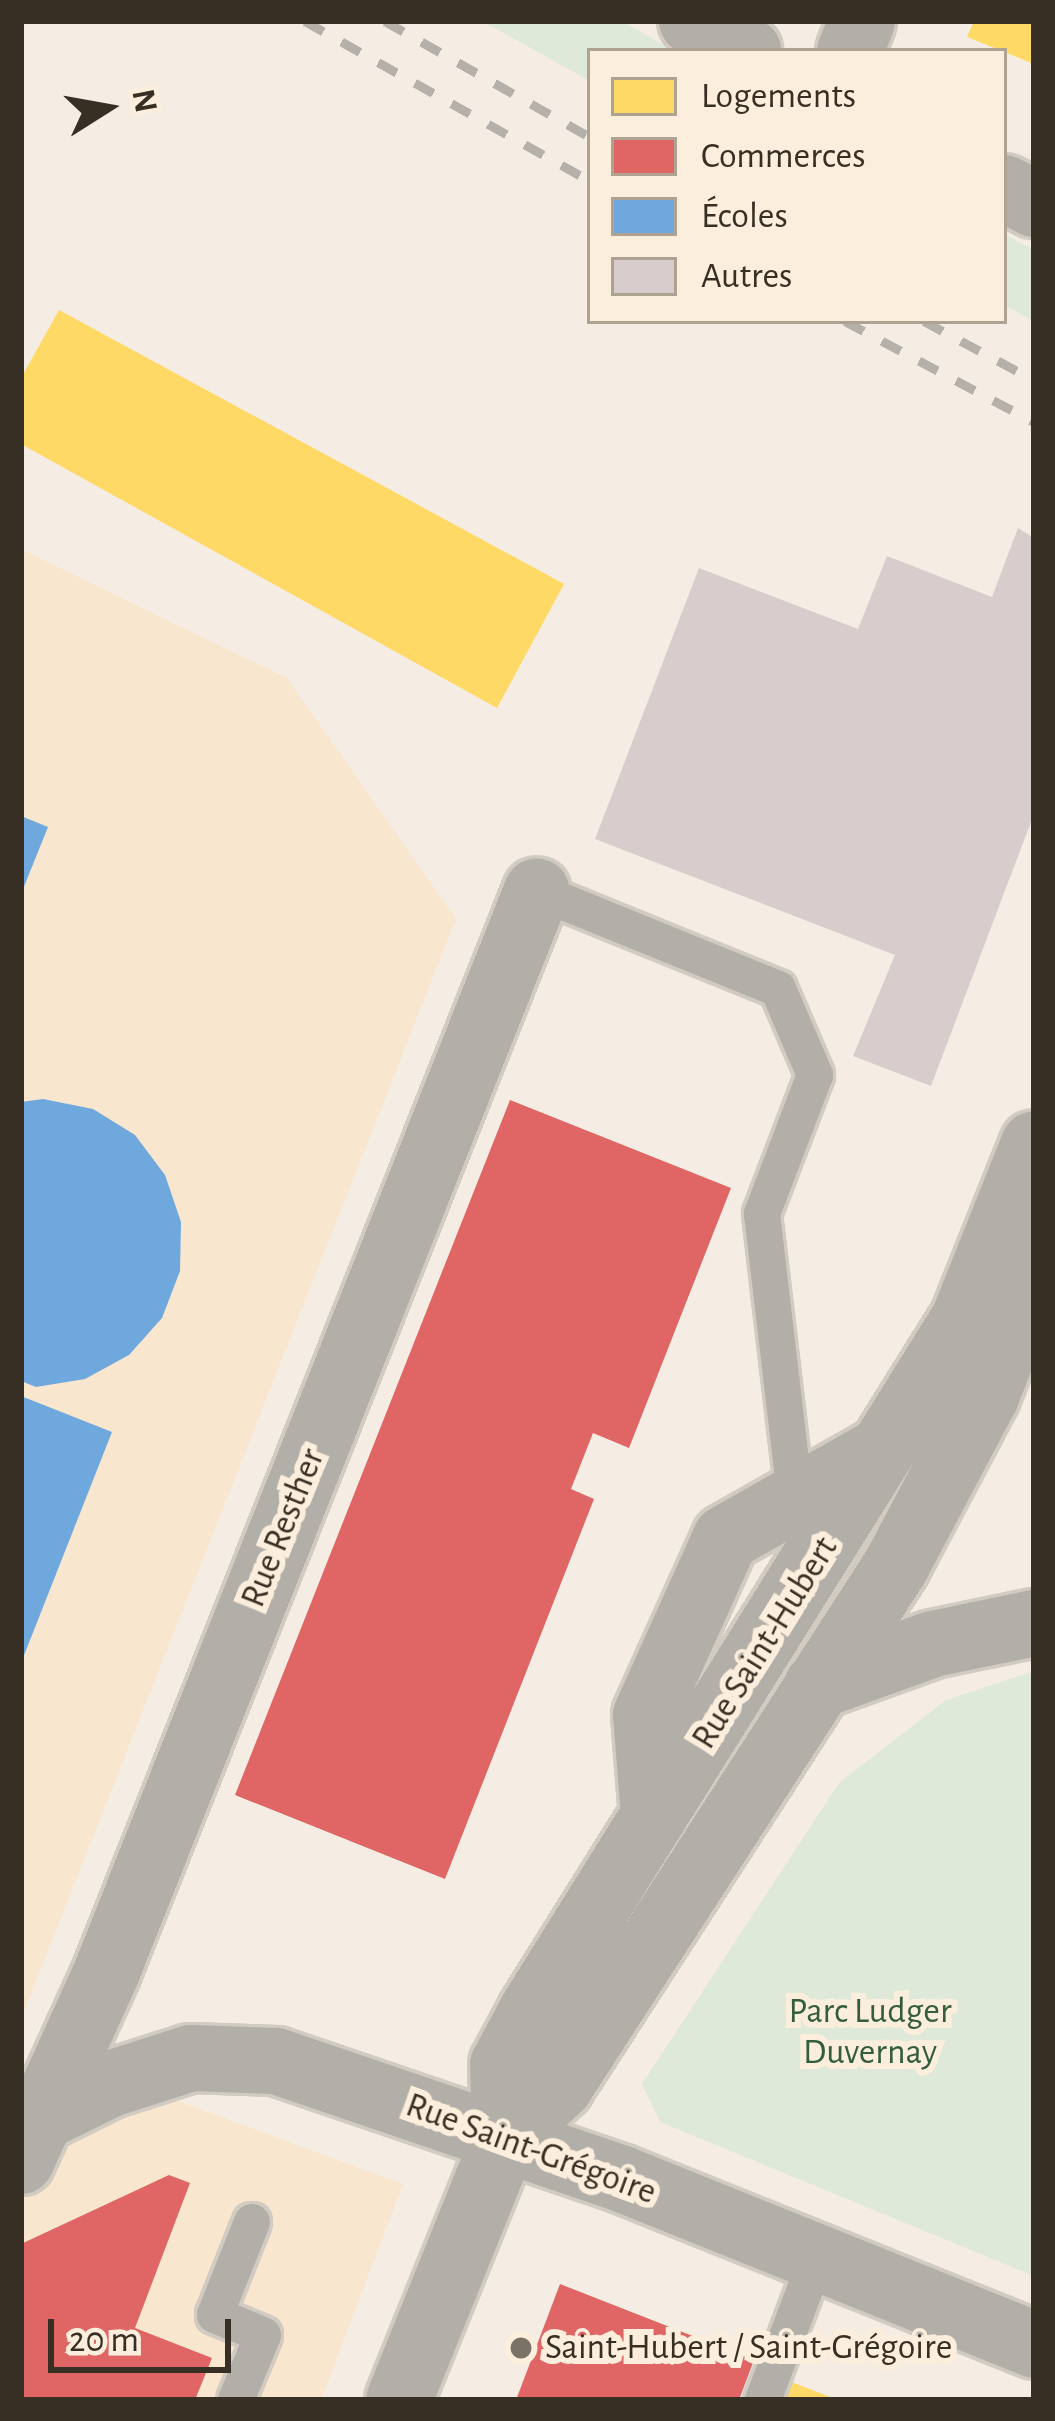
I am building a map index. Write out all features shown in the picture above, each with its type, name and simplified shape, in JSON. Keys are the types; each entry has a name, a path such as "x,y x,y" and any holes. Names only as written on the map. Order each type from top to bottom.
{"street":[{"path":"692,21 742,48"},
{"path":"1007,190 1034,204"},
{"name":"Rue Resther","path":"27,2136 115,1950 537,891"},
{"name":"Rue Saint-Hubert","path":"399,2400 505,2138 503,2065 964,1319 1034,1144"},
{"name":"Rue Saint-Hubert","path":"505,2138 560,2086 946,1475 1034,1274"},
{"path":"654,1816 646,1715 726,1538 883,1449"},
{"path":"817,1685 933,1643 1034,1623"},
{"name":"Rue Saint-Grégoire","path":"27,2136 139,2072 232,2055 320,2074 505,2138 1034,2345"}],"lane":[{"path":"537,891 778,989 815,1075 762,1214 795,1497"},
{"path":"236,2400 263,2336 215,2315 252,2222"},
{"path":"763,2400 817,2258"}],"shaded area":[{"path":"21,549 287,678 456,919 21,2019"},
{"path":"173,2099 403,2184 321,2400 21,2400 21,2193 37,2155"}],"green space":[{"path":"482,21 622,21 669,48 587,48 587,79"},
{"path":"1007,236 1034,250 1034,321 1007,307"},
{"name":"Parc Ludger Duvernay","path":"1034,1671 1034,2276 660,2122 642,2084 839,1783 946,1700"}],"building: Logements":[{"path":"974,21 1034,21 1034,64 1007,53 1007,48 967,37"},
{"path":"59,310 564,584 497,708 21,444 21,378"},
{"path":"789,2381 838,2400 782,2400"}],"building: Commerces":[{"path":"510,1100 731,1188 629,1448 593,1433 571,1489 594,1499 445,1879 235,1795"},
{"path":"169,2175 190,2183 135,2328 212,2358 195,2400 21,2400 21,2244"},
{"path":"560,2284 754,2360 739,2400 516,2400"}],"building: Écoles":[{"path":"21,816 48,827 21,894"},
{"path":"43,1099 93,1109 135,1135 165,1175 181,1222 180,1271 162,1318 129,1355 85,1379 36,1387 21,1381 21,1102"},
{"path":"21,1396 112,1432 21,1663"}],"building: Autres":[{"path":"1018,528 1034,538 1034,814 931,1086 853,1056 895,955 595,839 699,568 858,629 887,556 992,597"}],"railway":[{"path":"305,21 587,179"},
{"path":"385,21 587,135"},
{"path":"851,324 1034,422"},
{"path":"930,324 1034,380"}],"place":[{"name":"Saint-Hubert / Saint-Grégoire","path":"521,2348"}]}
